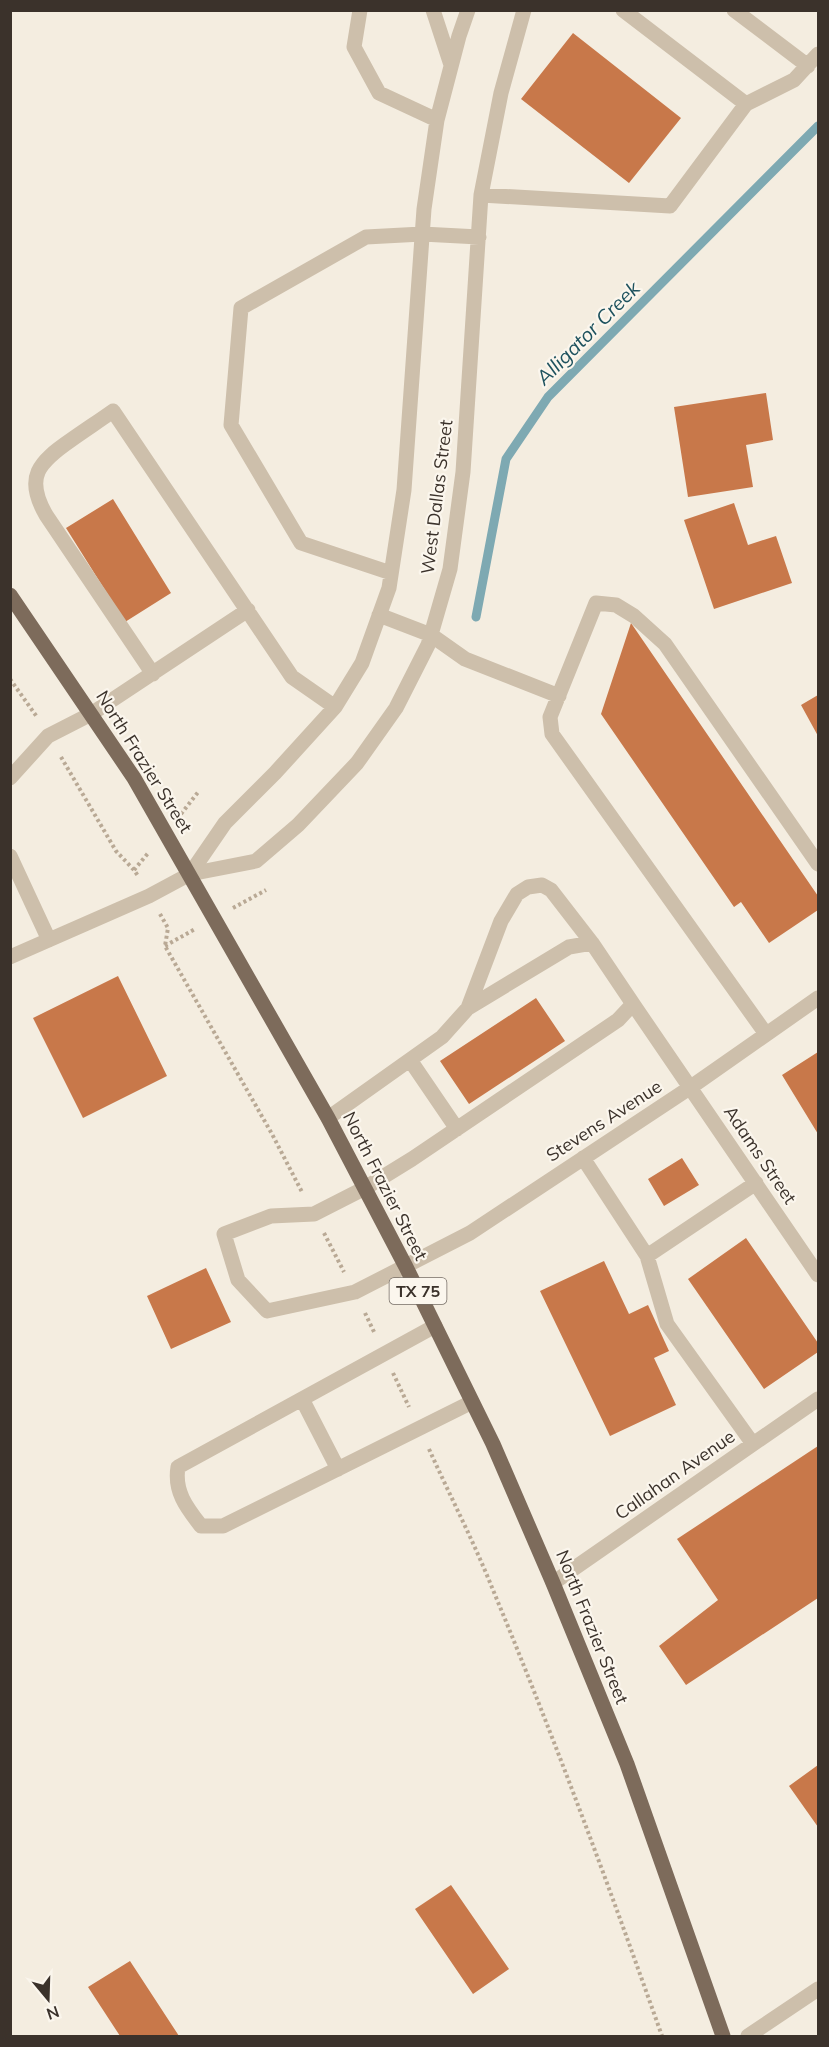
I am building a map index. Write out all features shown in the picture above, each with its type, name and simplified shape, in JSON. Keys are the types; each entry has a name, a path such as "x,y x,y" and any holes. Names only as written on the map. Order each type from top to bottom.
{"main road":[{"name":"North Frazier Street","path":"10,595 134,778 328,1118 406,1267 493,1444 553,1582 627,1764 723,2037"}],"street":[{"path":"360,10 354,47 379,93 437,120"},
{"path":"433,10 451,65"},
{"name":"West Dallas Street","path":"190,874 225,823 275,773 335,707 362,663 389,588 404,490 424,209 437,120 468,10"},
{"name":"West Dallas Street","path":"10,957 149,896 190,874 256,861 298,825 357,763 390,717 428,645 450,569 463,472 481,195 501,93 524,10"},
{"path":"623,10 746,104"},
{"path":"734,10 807,66"},
{"path":"481,195 670,206 746,104 794,80 819,54"},
{"path":"391,573 301,543 231,425 241,308 366,237 422,234 479,237"},
{"path":"153,674 46,515 39,502 36,488 37,473 41,464 52,453 113,411 292,677 335,707"},
{"path":"766,1034 552,734 550,717 596,603 616,605 634,616 664,644 819,864"},
{"path":"10,778 48,736 91,714 248,610"},
{"path":"379,615 431,635 465,659 559,696"},
{"path":"10,856 49,940"},
{"name":"Adams Street","path":"468,1008 501,921 517,894 528,888 542,885 551,890 592,943 819,1275"},
{"path":"328,1118 442,1037 468,1008 569,947 592,943"},
{"name":"Stevens Avenue","path":"365,1188 314,1214 271,1216 224,1234 238,1280 267,1311 355,1292 470,1233 691,1087 819,998"},
{"path":"365,1188 412,1159 618,1020 633,1004"},
{"path":"410,1060 457,1129"},
{"path":"583,1158 647,1256 667,1324 753,1444"},
{"path":"647,1256 756,1183"},
{"path":"435,1326 178,1467 176,1480 183,1504 201,1526 223,1526 472,1402"},
{"path":"302,1399 338,1469"},
{"name":"Callahan Avenue","path":"553,1582 819,1399"},
{"path":"748,2037 819,1989"}],"building":[{"path":"573,33 681,118 629,183 521,99"},
{"path":"766,393 773,440 746,445 753,487 688,497 674,407"},
{"path":"113,499 171,593 125,622 66,528"},
{"path":"734,503 748,545 776,536 792,583 714,609 684,520"},
{"path":"631,623 818,896 818,910 769,943 741,902 734,907 601,714"},
{"path":"818,695 818,736 801,705"},
{"path":"118,976 167,1076 83,1118 33,1018"},
{"path":"536,998 565,1041 469,1104 440,1061"},
{"path":"818,1052 818,1134 782,1075"},
{"path":"682,1158 699,1185 664,1206 648,1179"},
{"path":"746,1238 818,1343 818,1352 764,1389 688,1279"},
{"path":"604,1261 629,1314 648,1305 669,1351 654,1358 676,1405 610,1436 540,1291"},
{"path":"206,1268 231,1322 171,1349 147,1296"},
{"path":"818,1446 818,1598 686,1685 659,1646 718,1600 677,1539"},
{"path":"818,1765 818,1827 789,1786"},
{"path":"451,1885 509,1969 473,1994 415,1909"},
{"path":"130,1961 179,2036 120,2036 88,1987"}],"waterway":[{"name":"Alligator Creek","path":"476,617 506,459 548,397 818,126"}]}
